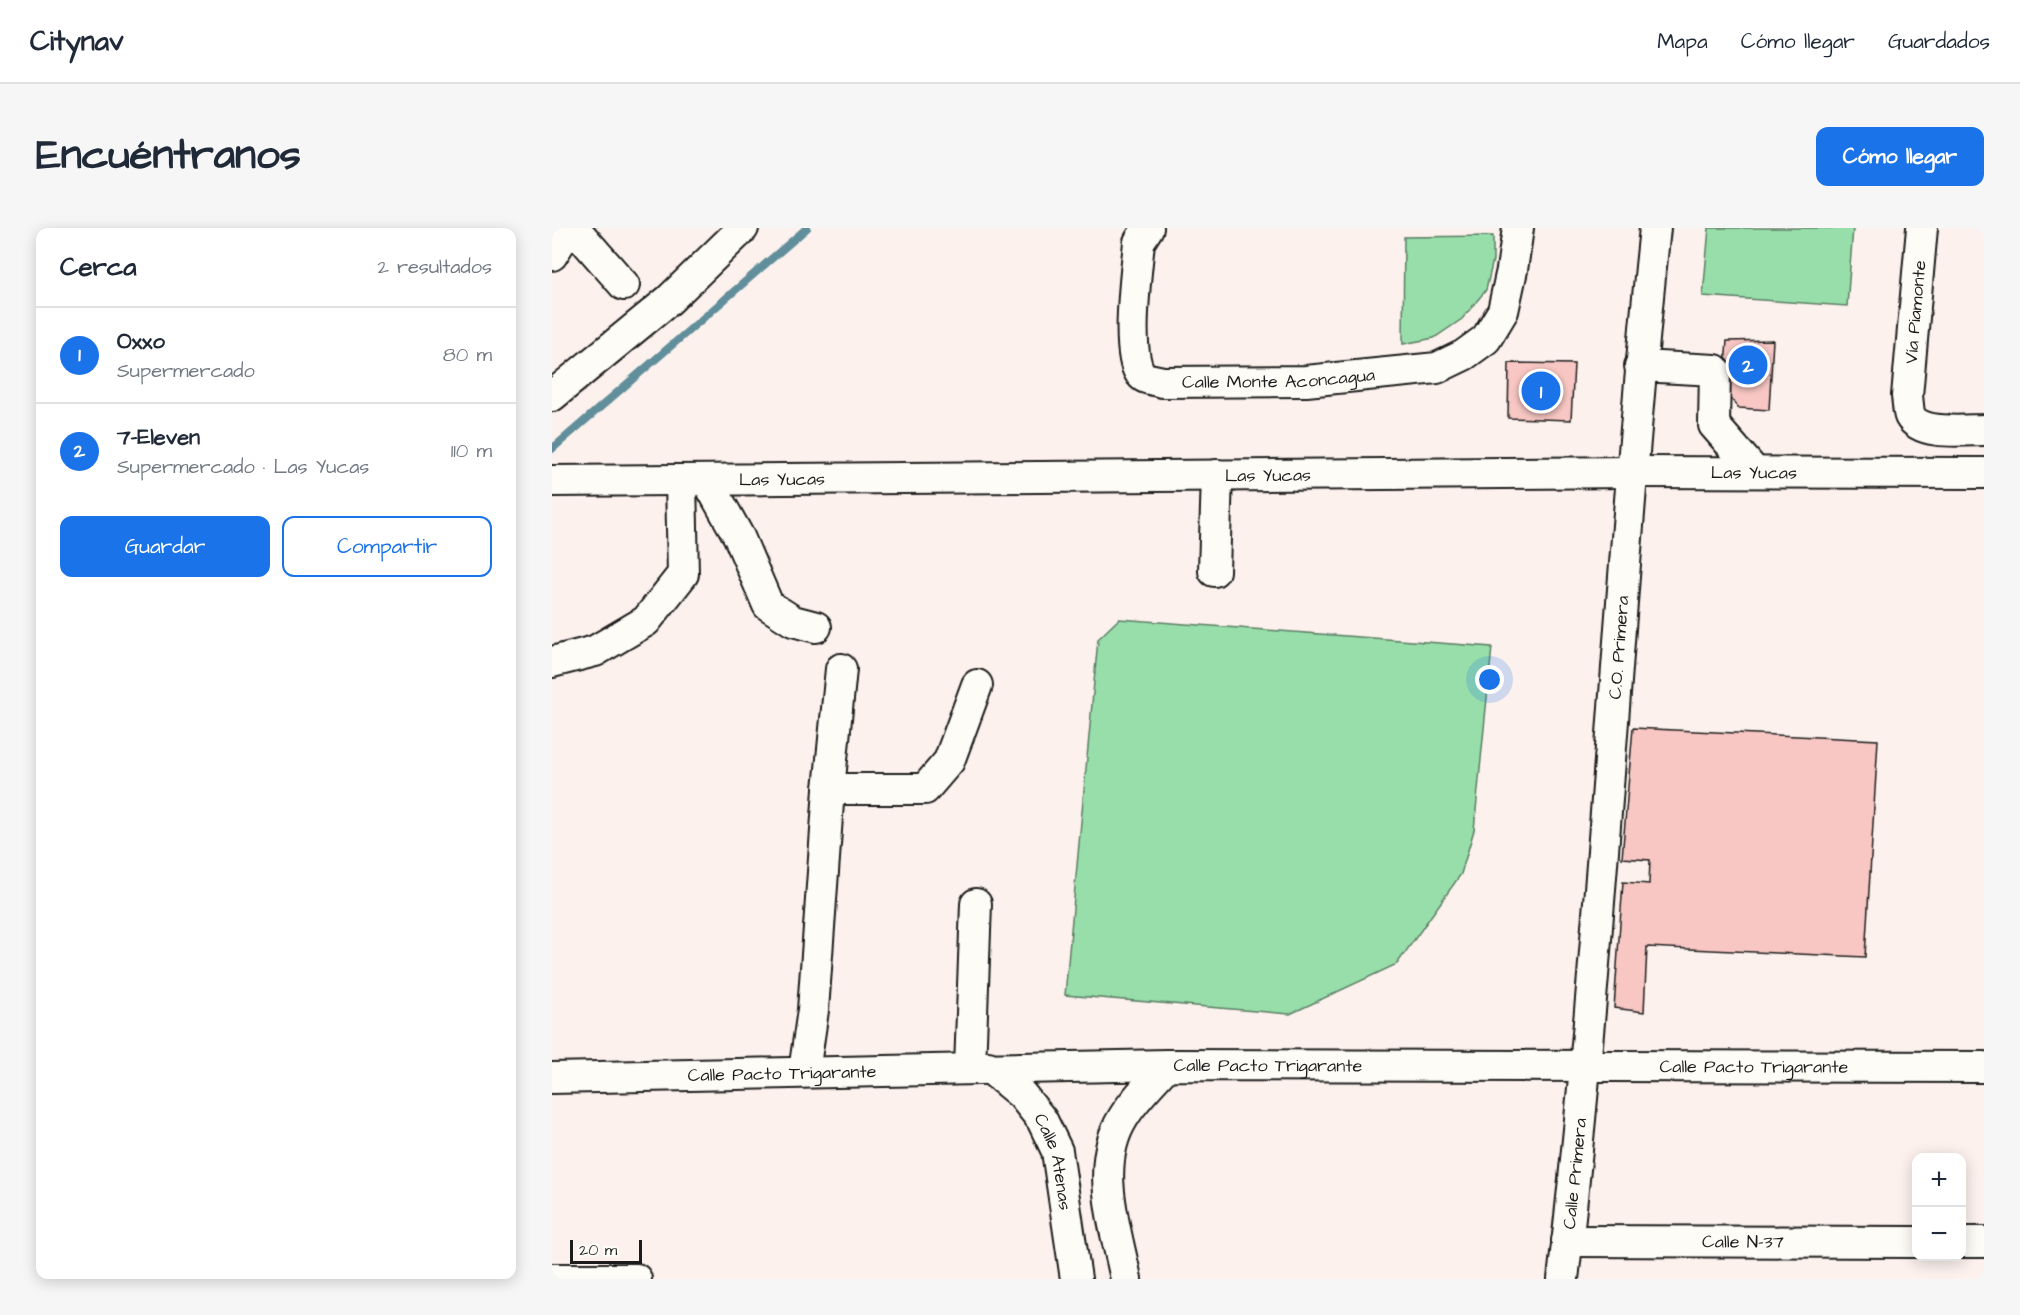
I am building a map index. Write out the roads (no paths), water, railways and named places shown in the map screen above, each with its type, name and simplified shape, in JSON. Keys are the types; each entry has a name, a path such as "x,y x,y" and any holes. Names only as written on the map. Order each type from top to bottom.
{"street":[{"path":"552,255 569,228"},
{"path":"574,228 624,285"},
{"path":"552,396 669,300 743,228"},
{"name":"Calle Monte Aconcagua","path":"1148,228 1139,242 1132,345 1135,364 1143,376 1162,382 1306,381 1437,368 1464,356 1486,339 1503,311 1518,228"},
{"name":"C.O. Primera","path":"1586,1067 1634,472 1640,366 1655,228"},
{"name":"Vía Piamonte","path":"1922,228 1907,396 1910,416 1921,426 1939,430 1984,430"},
{"path":"1640,366 1715,370 1714,425 1754,471"},
{"name":"Las Yucas","path":"552,481 1754,471 1984,473"},
{"path":"1214,571 1217,475"},
{"path":"694,480 739,537 768,605 794,621 816,627"},
{"path":"552,662 595,651 646,621 683,574 694,480"},
{"path":"804,1072 813,1010 829,789 841,669"},
{"path":"829,789 925,789 950,762 977,685"},
{"path":"976,904 979,1068"},
{"path":"1126,1279 1107,1186 1111,1144 1122,1118 1167,1065"},
{"name":"Calle Pacto Trigarante","path":"552,1078 1167,1065 1984,1067"},
{"name":"Calle Primera","path":"1563,1279 1586,1067"},
{"name":"Calle Atenas","path":"979,1068 1022,1095 1042,1120 1057,1151 1076,1279"},
{"name":"Calle N-37","path":"1567,1241 1912,1242"},
{"path":"1966,1242 1984,1242"},
{"path":"552,1279 636,1279"}],"waterway":[{"path":"552,449 807,228"}],"place":[{"name":"7-Eleven","path":"1748,365"},
{"name":"Oxxo","path":"1541,391"}]}
